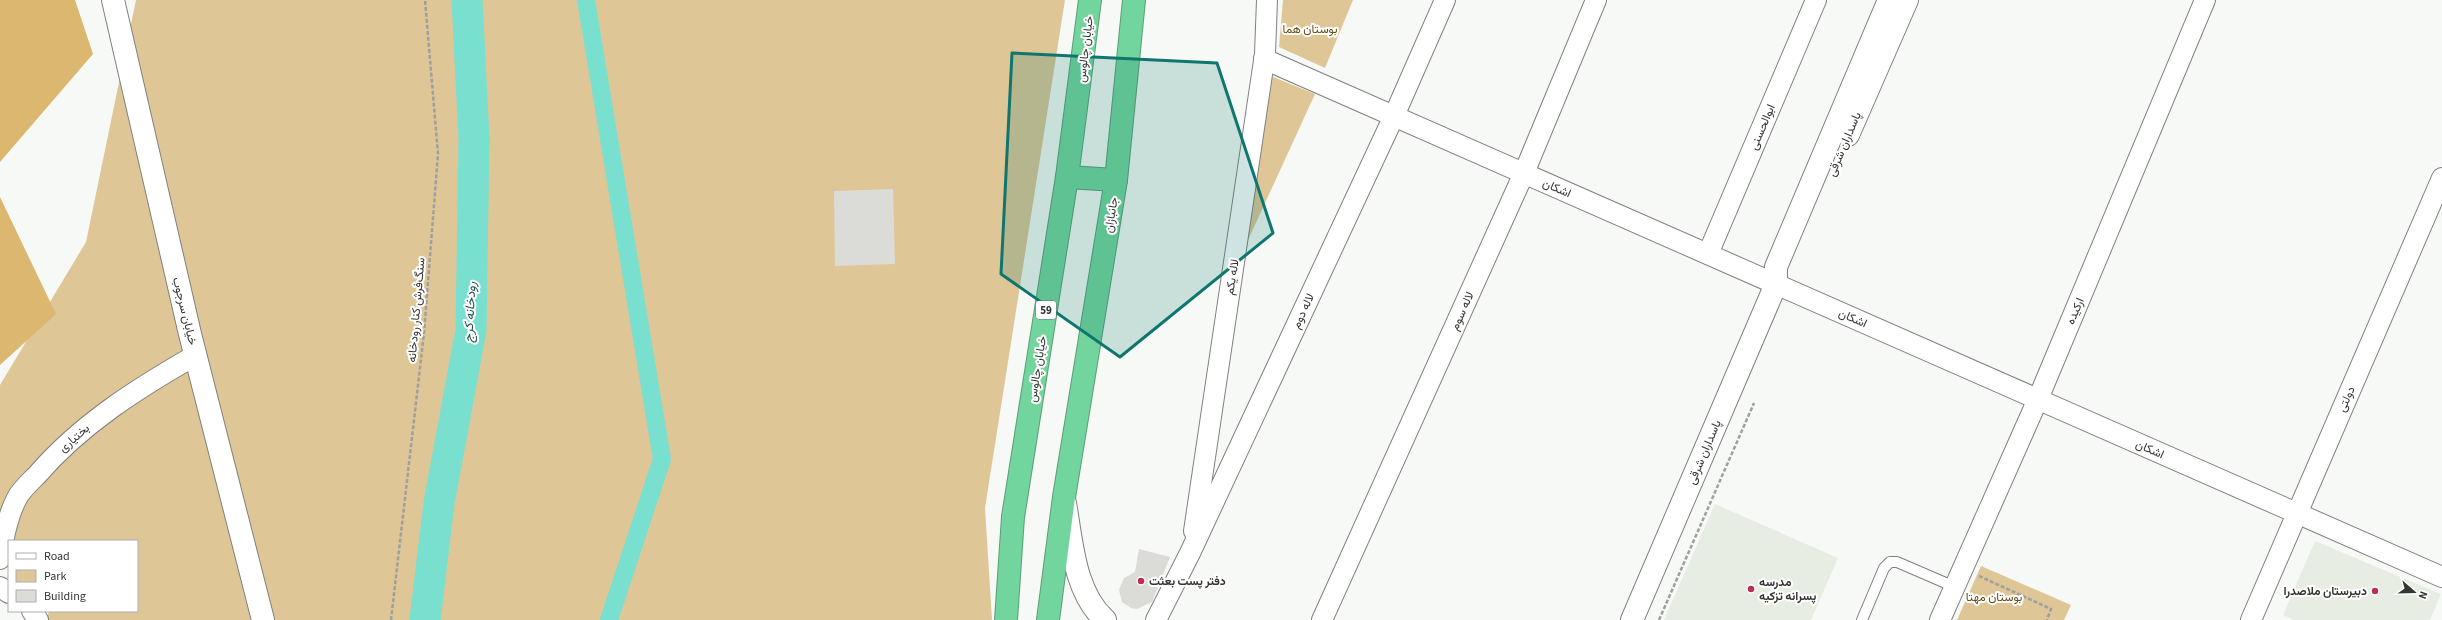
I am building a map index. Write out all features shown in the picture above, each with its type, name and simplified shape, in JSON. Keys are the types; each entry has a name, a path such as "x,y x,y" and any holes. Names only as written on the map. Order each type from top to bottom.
{"highway":[{"name":"خیابان چالوس","path":"1006,620 1013,516 1067,177 1090,0"},
{"name":"جانبازان","path":"1064,497 1116,180 1134,0"},
{"path":"1067,177 1116,180"},
{"path":"1048,620 1064,497"}],"street":[{"name":"خیابان سرجوب","path":"113,0 151,170 263,620"},
{"name":"لاله یکم","path":"1190,553 1264,59 1267,0"},
{"name":"لاله دوم","path":"1156,620 1190,553 1394,116 1445,0"},
{"name":"لاله سوم","path":"1322,620 1524,174 1596,0"},
{"name":"ابوالحسنی","path":"1708,254 1816,0"},
{"name":"پاسداران شرقی","path":"1632,620 1776,284 1776,267 1889,0"},
{"name":"پاسداران شرقی","path":"1776,284 1788,274 1907,0"},
{"name":"ارکیده","path":"1940,620 2038,399 2205,0"},
{"name":"اشکان","path":"1264,59 2442,577"},
{"name":"دولتی","path":"2251,620 2442,178"},
{"name":"بختیاری","path":"0,559 3,536 17,497 51,458 102,414 151,380 196,355"},
{"path":"1064,497 1078,575 1093,609 1105,620"}],"lane":[{"path":"1862,620 1884,568 1890,562 1897,562 1955,587"}],"path":[{"name":"سنگ‌فرش کنار رودخانه","path":"391,620 424,333 438,154 425,0"},
{"path":"1659,620 1754,403"},
{"path":"1977,575 2052,609 2047,620"}],"highlighted area":[{"path":"1012,53 1217,63 1273,233 1120,357 1001,274"}],"shaded area":[{"path":"0,0 75,0 93,54 0,162"},
{"path":"0,197 56,314 0,365"},
{"name":"مدرسه پسرانه تزکیه","path":"1715,504 1838,558 1811,620 1664,620"},
{"path":"2315,541 2441,594 2430,620 2294,620 2283,615"}],"green space":[{"path":"136,0 1065,0 985,508 992,620 44,620 49,612 138,612 138,540 12,540 0,521 0,385 86,242"},
{"name":"بوستان هما","path":"1283,0 1353,0 1325,68 1279,47"},
{"path":"1266,74 1315,94 1232,275"},
{"name":"بوستان مهتا","path":"1981,566 2071,605 2064,620 1957,620"}],"building":[{"path":"893,189 895,264 835,266 834,191"},
{"name":"دفتر پست بعثت","path":"1139,549 1170,557 1152,602 1137,609 1131,608 1122,602 1119,590 1124,578 1135,572"}],"waterway":[{"name":"رودخانه کرج","path":"425,620 439,503 471,330 474,138 467,0"},
{"path":"586,0 662,459 609,620"}],"place":[{"name":"دفتر پست بعثت","path":"1141,581"},
{"name":"مدرسه پسرانه تزکیه","path":"1751,589"},
{"name":"دبیرستان ملاصدرا","path":"2375,591"}]}
